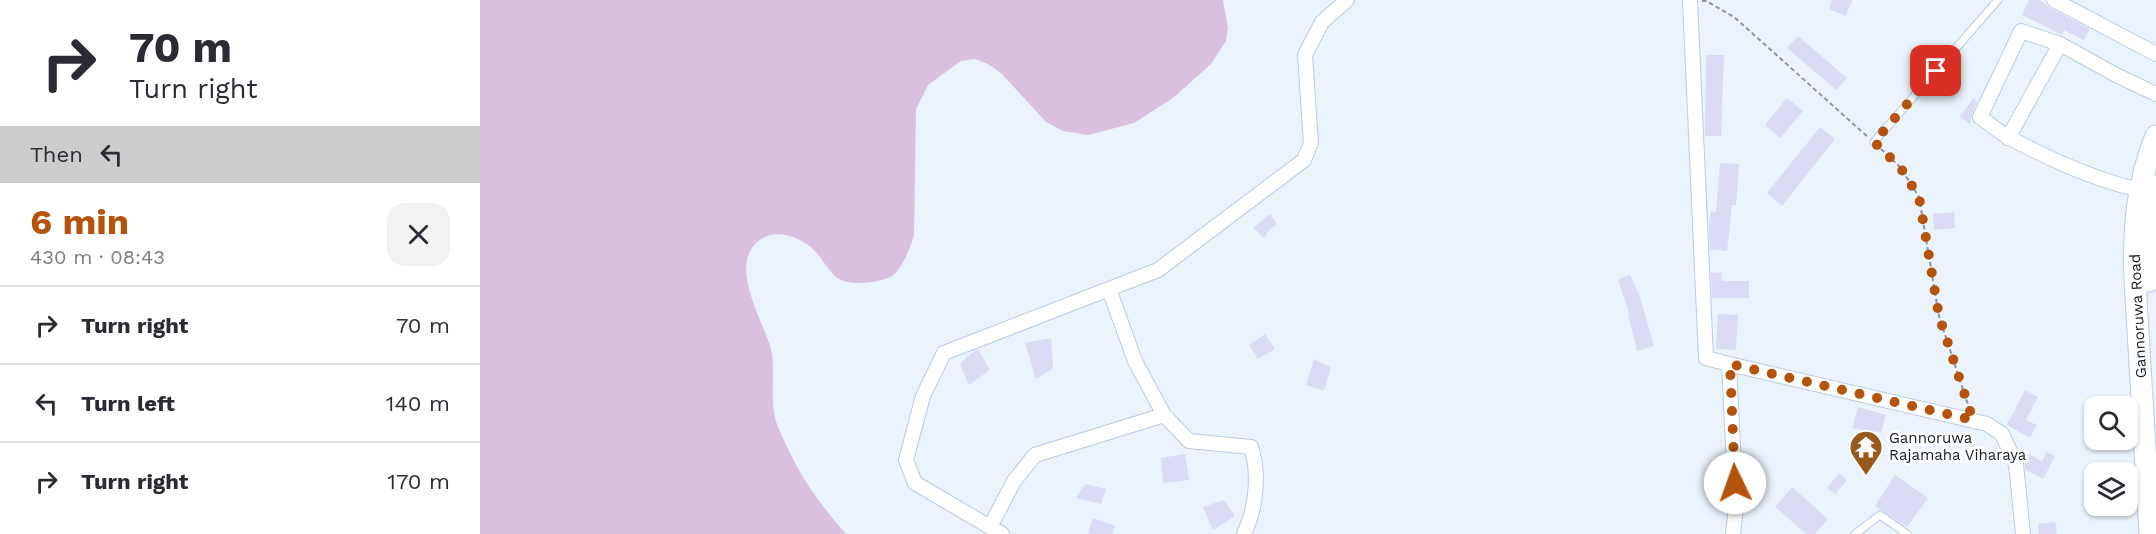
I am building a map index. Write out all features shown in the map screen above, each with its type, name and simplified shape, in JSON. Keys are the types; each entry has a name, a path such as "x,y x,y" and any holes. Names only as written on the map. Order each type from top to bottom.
{"main road":[{"name":"Gannoruwa Road","path":"2156,136 2145,166 2151,215 2149,258 2156,390"},
{"name":"Gannoruwa Road","path":"2148,188 2134,238 2150,534"}],"street":[{"path":"1164,416 1035,455 1014,481 996,531 915,483 906,460 923,396 944,353 1158,270 1304,160 1311,143 1305,56 1322,21 1347,0"},
{"path":"1690,0 1706,358 1987,424 2002,434 2016,464 2023,534"},
{"path":"2054,0 2156,54"},
{"path":"2148,188 2115,185 2088,174 2008,138 1980,117 2021,31 2060,44 2156,94"},
{"path":"2008,138 2060,44"},
{"path":"1109,289 1135,361 1164,416 1189,441 1251,447 1257,464 1251,519 1244,534"},
{"path":"1730,364 1736,507 1733,534"}],"lane":[{"path":"1874,142 1998,0"},
{"path":"1856,534 1880,515 1908,534"}],"path":[{"path":"1690,0 1706,1 1734,17 1900,167 1919,197 1939,316 1973,420"}],"shaded area":[{"path":"480,0 1223,0 1228,28 1226,41 1211,64 1173,98 1134,123 1088,135 1063,131 1046,122 1001,73 975,59 961,61 928,85 916,109 914,236 899,269 892,276 873,282 858,283 839,279 810,246 790,236 774,234 767,236 751,249 747,262 747,277 755,308 771,349 776,423 803,476 823,506 846,534 480,534"}],"building":[{"path":"1832,0 1852,0 1846,16 1829,9"},
{"path":"2029,0 2040,0 2050,8 2090,29 2084,40 2064,30 2062,35 2022,15"},
{"path":"1798,36 1847,78 1836,90 1787,48"},
{"path":"1706,55 1724,55 1721,136 1705,136"},
{"path":"1787,98 1803,111 1780,138 1765,125"},
{"path":"1973,98 1977,101 1970,124 1960,117"},
{"path":"1820,127 1835,139 1782,206 1767,193"},
{"path":"1720,163 1739,164 1736,205 1732,205 1727,251 1710,249 1709,227 1711,211 1716,212"},
{"path":"1954,212 1955,228 1934,230 1933,214"},
{"path":"1270,214 1277,224 1264,238 1253,228"},
{"path":"1721,272 1722,281 1749,281 1749,298 1712,298 1711,273"},
{"path":"1630,274 1640,297 1654,346 1637,351 1629,313 1618,280"},
{"path":"1718,314 1738,315 1736,350 1716,349"},
{"path":"1265,334 1275,349 1258,359 1249,345"},
{"path":"1051,338 1053,368 1036,379 1025,343"},
{"path":"978,349 990,370 969,385 960,364"},
{"path":"1314,359 1331,367 1324,391 1306,385"},
{"path":"2025,390 2038,397 2026,420 2037,425 2030,438 2007,425"},
{"path":"1858,407 1886,415 1881,433 1875,431 1873,438 1860,434 1862,430 1852,428"},
{"path":"2025,452 2042,461 2047,452 2055,456 2043,479 2026,470 2023,457"},
{"path":"1185,454 1189,480 1163,483 1161,458"},
{"path":"1839,473 1847,480 1835,494 1827,488"},
{"path":"1895,475 1928,498 1907,527 1875,506"},
{"path":"1085,484 1106,489 1101,504 1076,498"},
{"path":"1792,487 1828,519 1815,534 1806,534 1775,507"},
{"path":"1224,500 1235,516 1213,530 1203,507"},
{"path":"1093,518 1115,526 1112,534 1088,534"},
{"path":"2055,522 2057,534 2039,534 2038,524"}],"place":[{"name":"Gannoruwa Rajamaha Viharaya","path":"1866,476"}],"route":[{"path":"1735,483 1730,364 1973,420 1939,316 1919,197 1900,167 1874,142 1936,71"}]}
